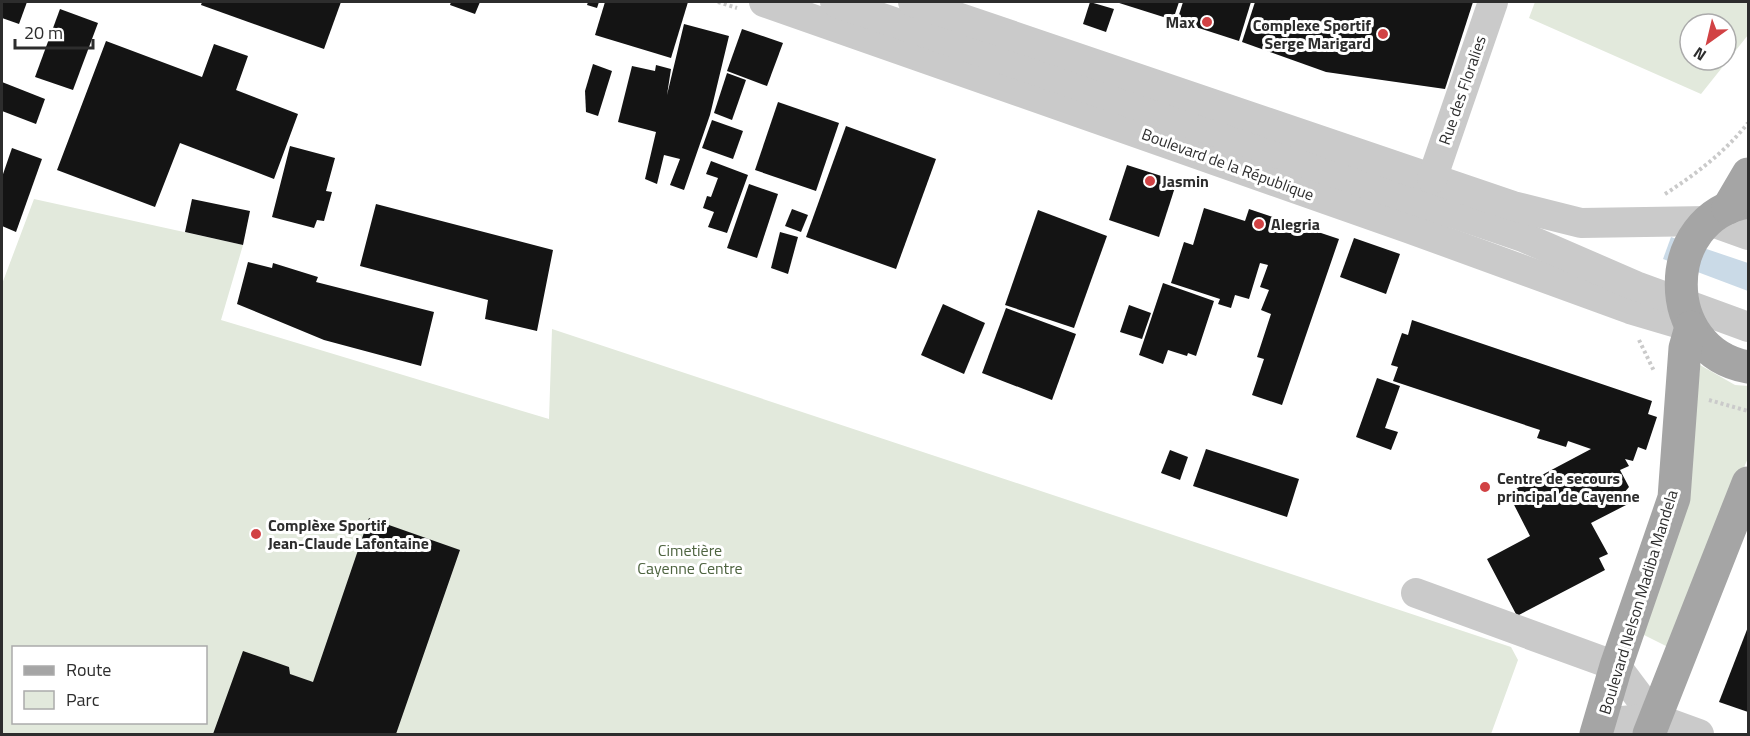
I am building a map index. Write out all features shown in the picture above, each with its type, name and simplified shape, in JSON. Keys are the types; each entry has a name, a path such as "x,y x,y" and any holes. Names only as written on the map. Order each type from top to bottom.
{"main road":[{"path":"1726,212 1749,174"},
{"name":"Boulevard Nelson Madiba Mandela","path":"1598,729 1616,666 1674,498 1685,348 1686,253 1726,212"},
{"path":"1685,302 1707,346 1723,358 1749,367"},
{"path":"1652,726 1749,483"}],"street":[{"name":"Boulevard de la République","path":"764,2 1408,228 1630,309 1685,302"},
{"path":"835,2 1523,237 1749,327"},
{"path":"913,2 1513,206 1581,224"},
{"name":"Rue des Floralies","path":"1432,179 1493,2"},
{"path":"1523,237 1581,224 1726,212 1749,235"},
{"path":"1416,593 1616,666 1652,726"},
{"path":"1598,729 1652,726 1699,735"}],"path":[{"path":"1664,194 1693,176 1733,143 1749,123"},
{"path":"1635,333 1658,375"},
{"path":"1704,399 1749,411"}],"green space":[{"path":"1535,2 1748,2 1748,35 1738,48 1738,12 1678,12 1678,72 1719,72 1701,94 1529,18"},
{"name":"Cimetière Cayenne Centre","path":"34,199 243,245 221,320 549,419 552,329 1511,647 1518,660 1491,734 2,734 2,284"},
{"path":"1700,365 1735,385 1748,386 1748,458 1668,647 1642,634 1689,485"}],"water":[{"path":"1671,237 1748,263 1748,291 1663,259"}],"building":[{"path":"2,2 27,2 19,24 2,18"},
{"path":"202,2 341,2 324,49 201,5"},
{"path":"451,2 480,2 475,14 450,5"},
{"path":"588,2 599,2 597,8 587,5"},
{"path":"605,2 688,2 671,58 595,35"},
{"path":"1090,2 1114,9 1106,32 1083,24"},
{"path":"1116,2 1179,2 1173,20"},
{"path":"1183,2 1251,2 1239,41 1177,21"},
{"name":"Complexe Sportif Serge Marigard","path":"1255,2 1473,2 1445,89 1326,72 1242,42"},
{"path":"60,9 98,23 73,90 35,77"},
{"path":"684,24 729,36 710,115 684,190 670,185 680,159 664,155 657,184 645,179 656,132 618,122 632,66 655,71 656,65 671,69 667,95"},
{"path":"742,29 783,43 767,86 727,71"},
{"path":"106,41 202,77 214,44 248,56 236,90 298,114 274,179 180,143 155,207 57,170"},
{"path":"593,64 612,71 598,116 586,112 585,91"},
{"path":"727,73 746,80 732,120 714,113"},
{"path":"2,82 45,99 36,124 2,111"},
{"path":"778,102 839,123 816,191 755,170"},
{"path":"712,120 743,131 733,159 702,148"},
{"path":"846,126 936,159 896,269 806,237"},
{"path":"290,146 335,158 326,191 332,192 324,221 317,220 314,228 272,217"},
{"path":"12,148 42,159 16,232 2,226 2,177"},
{"path":"711,161 748,175 727,233 708,227 714,212 703,208 707,196 711,197 718,178 706,174"},
{"path":"1127,165 1177,181 1159,237 1109,220"},
{"path":"749,184 778,194 757,258 727,248"},
{"path":"192,199 250,211 243,245 185,232"},
{"path":"376,204 553,250 537,331 485,319 488,300 360,266"},
{"path":"1204,208 1245,221 1249,209 1339,239 1282,405 1252,395 1264,359 1257,357 1271,314 1261,310 1269,290 1260,287 1268,265 1260,263 1249,299 1235,295 1231,308 1218,304 1220,299 1171,283 1184,242 1193,245"},
{"path":"792,209 808,215 801,232 785,226"},
{"path":"1038,210 1107,236 1074,328 1005,305"},
{"path":"780,232 798,237 788,274 771,268"},
{"path":"1354,238 1400,254 1386,294 1340,277"},
{"path":"248,262 272,268 273,263 318,277 316,282 434,312 421,366 324,340 237,304"},
{"path":"1163,283 1214,301 1196,356 1188,353 1187,356 1168,350 1163,364 1139,355"},
{"path":"943,304 985,323 964,374 921,355"},
{"path":"1129,305 1151,313 1142,339 1120,332"},
{"path":"1006,308 1076,334 1052,400 982,373"},
{"path":"1412,320 1652,401 1648,414 1657,417 1646,450 1638,447 1633,461 1625,459 1629,466 1620,470 1629,487 1623,494 1628,504 1591,523 1608,554 1599,558 1605,570 1517,616 1487,559 1530,536 1508,493 1591,449 1568,441 1566,447 1537,438 1540,430 1393,381 1398,367 1391,365 1402,333 1408,335"},
{"path":"1377,378 1400,386 1385,428 1398,432 1391,450 1356,437"},
{"path":"1206,449 1299,479 1287,517 1193,486"},
{"path":"1170,450 1188,457 1180,480 1161,473"},
{"path":"369,518 460,550 396,734 213,734 243,651 289,667 290,674 313,682"},
{"path":"1748,627 1748,712 1719,702"}],"place":[{"name":"Max","path":"1207,22"},
{"name":"Complexe Sportif Serge Marigard","path":"1383,34"},
{"name":"Jasmin","path":"1150,181"},
{"name":"Alegria","path":"1259,224"},
{"name":"Centre de secours principal de Cayenne","path":"1485,487"},
{"name":"Complèxe Sportif Jean-Claude Lafontaine","path":"256,534"}]}
